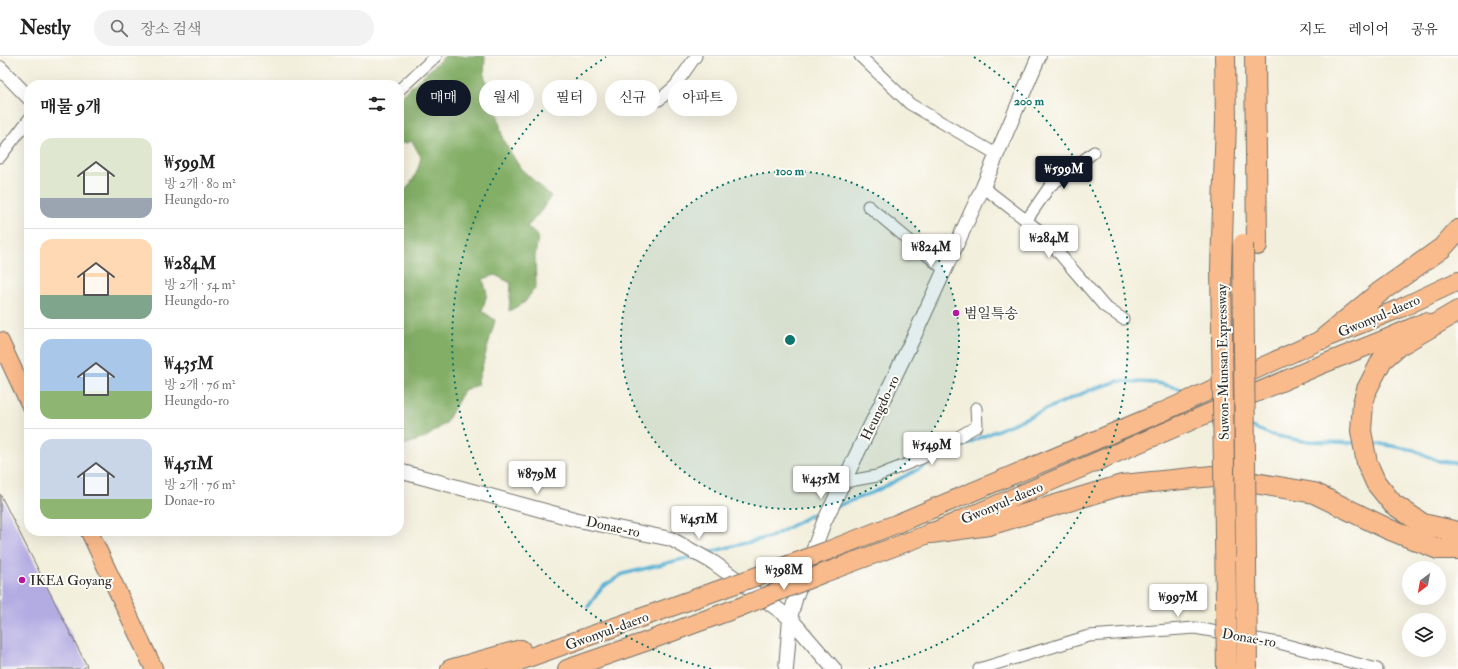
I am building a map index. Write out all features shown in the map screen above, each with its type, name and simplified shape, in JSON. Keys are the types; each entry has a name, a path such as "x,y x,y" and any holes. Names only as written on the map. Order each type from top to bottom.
{"highway":[{"name":"Suwon-Munsan Expressway","path":"1225,56 1226,122 1221,268 1226,669"},
{"name":"Suwon-Munsan Expressway","path":"1245,56 1250,244 1247,669"},
{"path":"1255,56 1250,244 1258,669"},
{"path":"1323,339 1380,292 1442,248 1458,230"},
{"name":"Gwonyul-daero","path":"497,669 642,618 889,527 1160,413 1323,339 1401,308 1458,281"},
{"name":"Gwonyul-daero","path":"567,669 740,607 824,573 931,533 1318,366 1388,338 1458,306"},
{"path":"1458,311 1398,346 1382,360 1367,389 1363,403 1361,431 1367,463 1376,483 1393,504 1423,524 1458,532"},
{"path":"931,533 989,525 1122,486 1213,476 1314,493 1388,529 1438,549 1458,549"},
{"path":"450,669 642,618"},
{"path":"584,669 645,642"}],"main road":[{"path":"0,341 24,392"},
{"path":"91,536 154,669"}],"street":[{"path":"404,85 436,56"},
{"path":"660,99 675,86 696,56"},
{"path":"860,56 910,104 996,154"},
{"name":"Heungdo-ro","path":"786,669 790,618 796,596 824,522 945,270 983,187 1039,56"},
{"path":"0,68 24,93"},
{"path":"0,157 24,126"},
{"path":"1026,220 1050,186 1094,152"},
{"path":"983,187 1040,231 1104,306 1123,319"},
{"path":"868,206 945,270"},
{"path":"842,486 877,476 922,458 978,426 976,408"},
{"name":"Donae-ro","path":"404,472 578,520 671,539 714,563 790,618 834,669"},
{"name":"Donae-ro","path":"979,669 1089,636 1195,628 1279,643 1378,669"}],"green space":[{"path":"445,56 485,56 484,75 486,80 479,80 479,116 498,116 503,140 521,169 551,196 541,211 527,227 538,236 535,257 536,286 525,302 509,311 511,283 495,275 483,279 487,294 482,311 495,320 477,385 464,390 446,423 425,438 404,444 404,191 414,178 421,157 412,141 404,143 404,93 416,82 416,116 471,116 471,80 419,80"}],"building":[{"name":"IKEA Goyang","path":"0,494 87,666 82,669 0,669"}],"waterway":[{"path":"837,506 874,492 975,440 1088,391 1118,381 1157,383 1178,388 1188,394"},
{"path":"1252,427 1272,435 1303,441 1357,443"},
{"path":"1370,444 1381,444 1414,450 1439,461 1458,463"},
{"path":"706,553 773,536 811,515 826,510"},
{"path":"588,607 602,587 623,574 695,556"}],"place":[{"name":"범일특송","path":"956,313"},
{"name":"IKEA Goyang","path":"22,580"}]}
